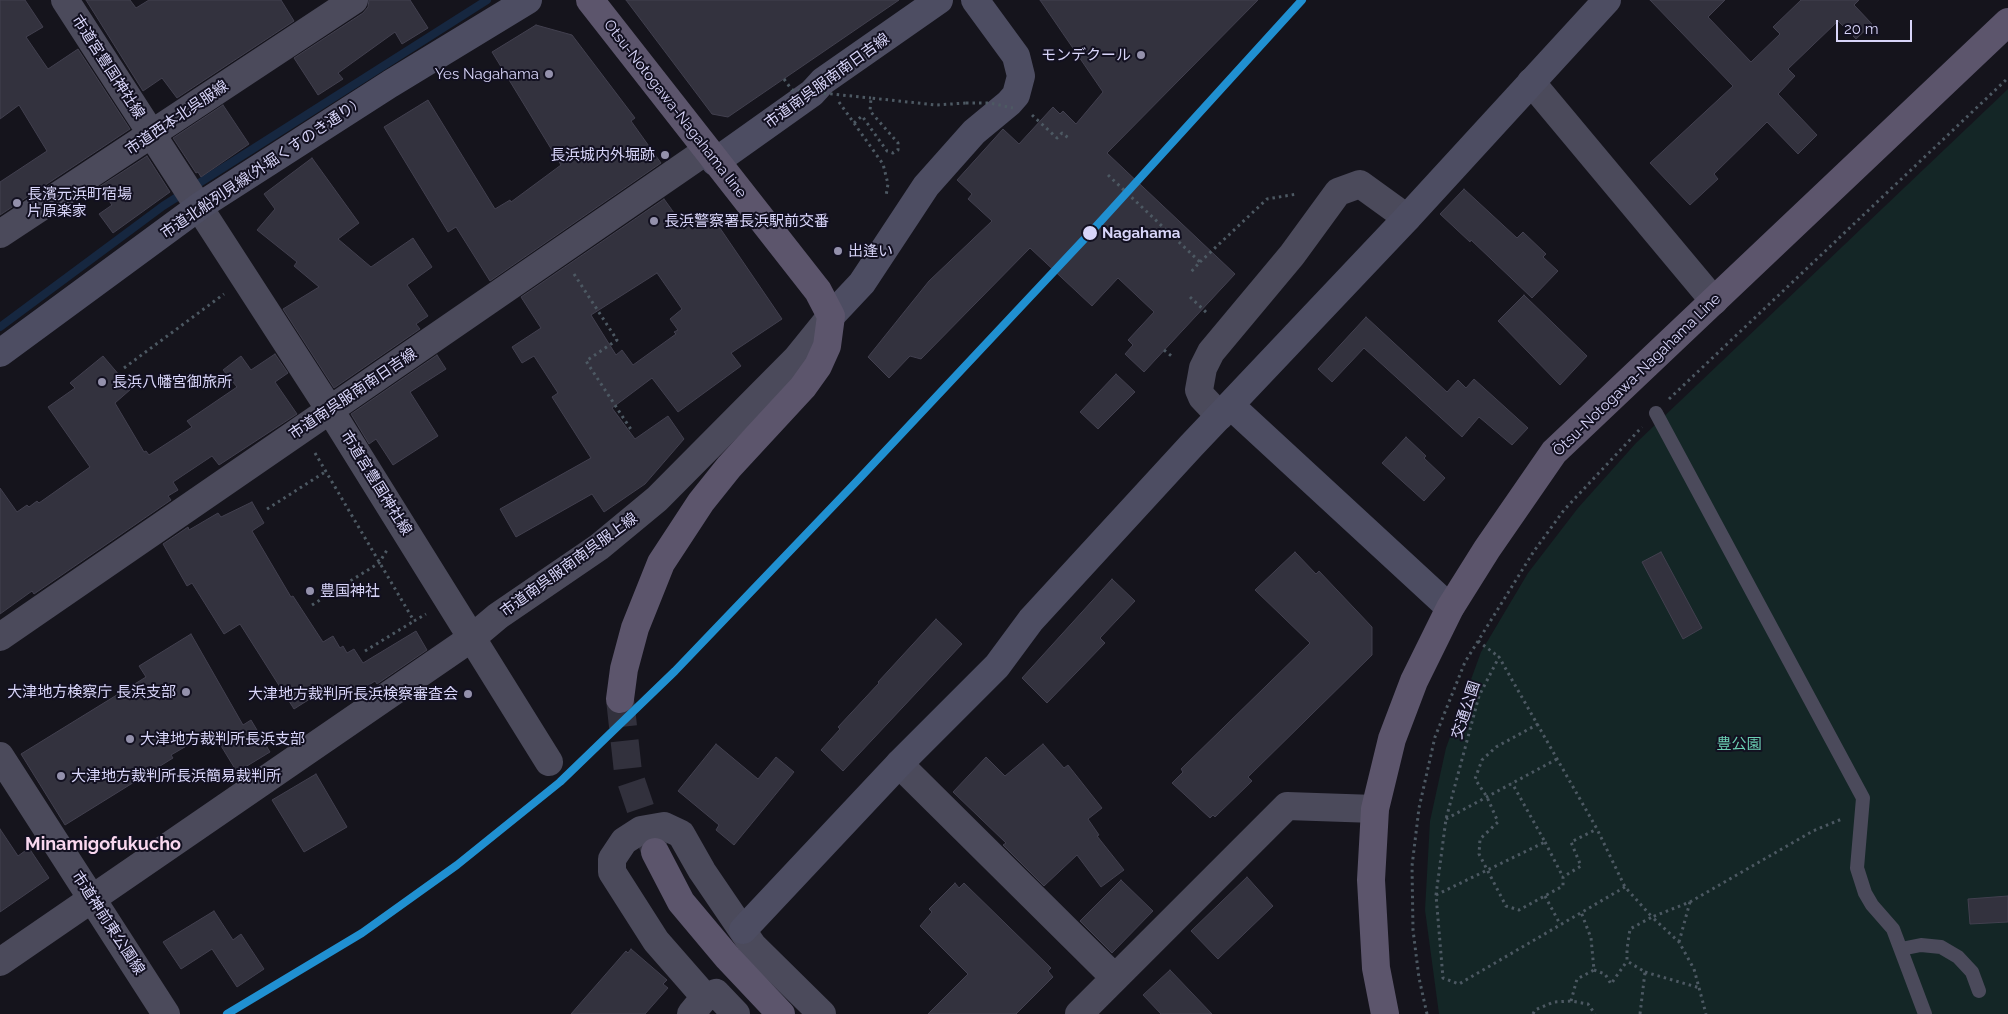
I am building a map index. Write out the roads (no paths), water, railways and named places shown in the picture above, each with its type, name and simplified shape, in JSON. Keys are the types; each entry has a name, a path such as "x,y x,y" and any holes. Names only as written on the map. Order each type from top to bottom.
{"main road":[{"name":"Otsu-Notogawa-Nagahama line","path":"590,0 818,291 831,316"},
{"name":"Ōtsu-Notogawa-Nagahama Line","path":"1385,1014 1376,968 1371,880 1375,809 1392,740 1414,681 1450,608 1487,549 1554,452 2008,22"},
{"path":"620,699 624,669 635,628 661,563 723,474 803,387 818,366 831,332 831,316"},
{"path":"655,852 681,902 728,958 780,1014"}],"street":[{"name":"市道宮豊国神社線","path":"65,0 200,206 330,410 474,637 549,762"},
{"name":"市道西本北呉服線","path":"0,234 354,0"},
{"name":"市道北船列見線(外堀くすのき通り)","path":"0,353 200,206 390,84 528,0"},
{"name":"市道南呉服南南日吉線","path":"0,637 560,252 812,93 823,81 939,0"},
{"name":"市道南呉服南南呉服上線","path":"0,962 474,637 498,616 599,547 657,499 797,358 831,316 862,283 926,186 974,132 1016,95 1021,76 1016,56 975,0"},
{"path":"743,930 900,764 1002,661 1031,620 1225,410 1407,218 1607,0"},
{"path":"1531,82 1714,301"},
{"path":"1407,218 1360,184 1338,192 1292,254 1211,352 1203,368 1199,390 1202,397 1225,410 1450,608"},
{"name":"市道神前東公園線","path":"0,756 166,1014"},
{"path":"900,764 1114,978"},
{"path":"1080,1014 1287,806 1375,809"},
{"path":"736,1014 716,993 698,1005 612,872 612,859 624,841 641,830 664,826 681,834 702,872 753,946 822,1014"}],"lane":[{"path":"1656,412 1863,798 1857,868 1865,893 1872,905 1893,928 1925,1014"},
{"path":"1901,949 1921,945 1940,947 1958,957 1972,972 1979,990"}],"waterway":[{"path":"0,327 163,206 487,0"}],"tunnel":[{"path":"620,699 628,772 655,851"}],"place":[{"name":"モンデクール","path":"1141,55"},
{"name":"Yes Nagahama","path":"549,74"},
{"name":"長浜城内外堀跡","path":"665,155"},
{"name":"長濱元浜町宿場 片原楽家","path":"17,203"},
{"name":"長浜警察署長浜駅前交番","path":"654,221"},
{"name":"Nagahama","path":"1090,233"},
{"name":"出逢い","path":"838,251"},
{"name":"長浜八幡宮御旅所","path":"102,382"},
{"name":"豊国神社","path":"310,591"},
{"name":"大津地方検察庁 長浜支部","path":"186,692"},
{"name":"大津地方裁判所長浜検察審査会","path":"468,694"},
{"name":"大津地方裁判所長浜支部","path":"130,739"},
{"name":"大津地方裁判所長浜簡易裁判所","path":"61,776"}],"district":[{"name":"Minamigofukucho","path":"103,845"}],"park label":[{"name":"豊公園","path":"1739,744"}]}
